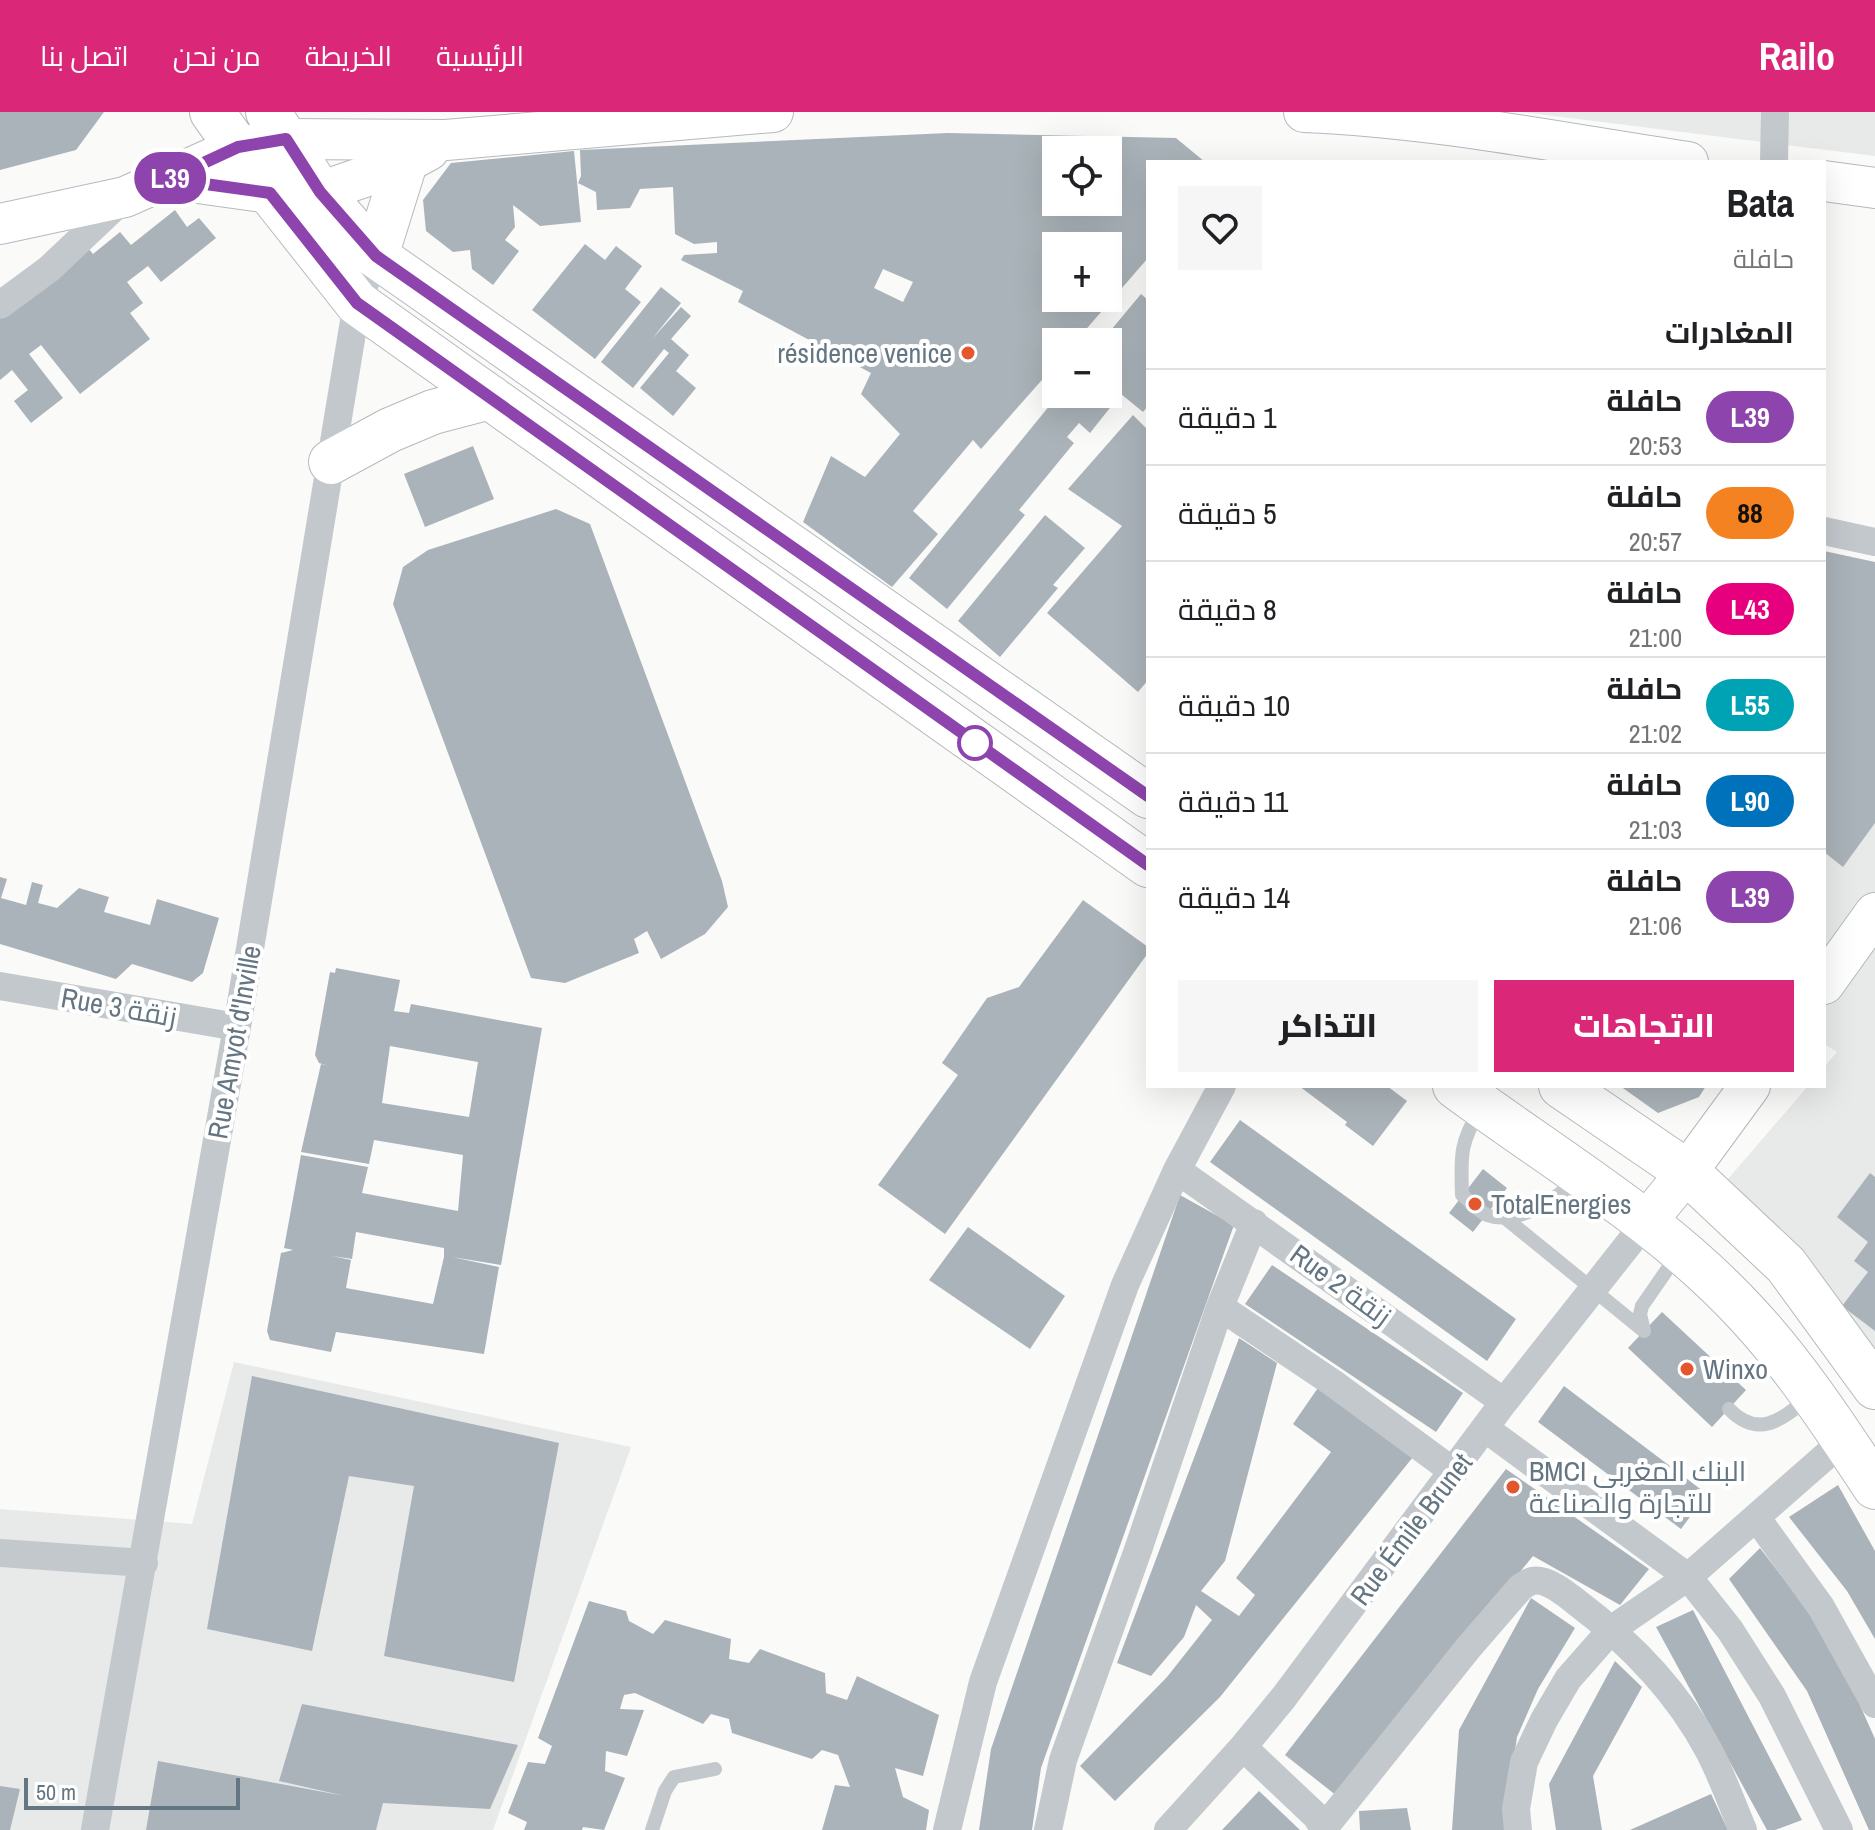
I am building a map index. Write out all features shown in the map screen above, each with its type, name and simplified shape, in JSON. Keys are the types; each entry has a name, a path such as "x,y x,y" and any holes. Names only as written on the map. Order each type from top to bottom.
{"main road":[{"path":"212,112 270,193 357,303 1146,864"},
{"path":"277,125 320,192 376,256 1146,795"},
{"path":"376,256 405,163"},
{"path":"331,462 390,430 433,412 490,397"},
{"path":"1564,1088 1687,1172 1786,1265 1875,1387"},
{"path":"1469,1096 1646,1222 1748,1315 1812,1395 1875,1487"}],"street":[{"path":"0,224 125,197 238,147 277,125 446,140 773,112"},
{"path":"1304,112 1448,123 1676,160"},
{"path":"1774,160 1775,112"},
{"path":"169,179 270,193 320,192 405,163 446,140"},
{"path":"1826,181 1875,188"},
{"path":"0,305 49,269 125,197"},
{"name":"Rue Amyot d'Inville","path":"95,1830 237,1027 357,303 376,256"},
{"path":"1826,531 1875,542"},
{"path":"1826,981 1875,913"},
{"name":"Rue 3 زنقة","path":"0,986 237,1027"},
{"path":"947,1830 983,1682 1125,1285 1177,1170 1221,1088"},
{"path":"1646,1222 1749,1088"},
{"name":"Rue 2 زنقة","path":"1177,1170 1504,1402"},
{"name":"Rue Émile Brunet","path":"1168,1830 1284,1697 1504,1402 1646,1222"},
{"path":"1048,1830 1063,1760 1220,1307 1254,1223"},
{"path":"1220,1307 1333,1383 1454,1472"},
{"path":"1486,1429 1688,1577 1730,1630 1772,1696 1837,1829"},
{"path":"1518,1830 1516,1809 1524,1762 1568,1679 1612,1629 1688,1577 1844,1440"},
{"path":"1756,1517 1821,1607 1875,1704"},
{"path":"0,1553 144,1563"},
{"path":"1243,1747 1316,1816 1324,1829 1469,1647 1521,1587 1532,1581 1546,1583 1612,1629 1681,1708 1709,1750 1743,1830"}],"lane":[{"path":"1469,1096 1469,1129 1461,1152 1462,1195 1486,1215 1504,1217 1529,1211 1554,1199 1581,1173"},
{"path":"1504,1217 1644,1331 1640,1314 1642,1306 1680,1250"},
{"path":"1729,1409 1743,1420 1763,1425 1785,1417 1812,1395"},
{"path":"652,1830 665,1791 674,1777 715,1769"}],"shaded area":[{"path":"1521,112 1875,112 1875,156"},
{"path":"1826,558 1875,570 1875,1348 1728,1179 1806,1088 1826,1088 1826,1065 1837,1052 1826,1045"},
{"path":"234,1362 631,1447 493,1830 0,1830 0,1509 192,1524"}],"building":[{"path":"0,112 104,112 76,150 0,170"},
{"path":"948,133 1085,136 1042,136 1042,216 1122,216 1122,137 1176,138 1203,160 1146,160 1146,260 1122,288 1122,232 1042,232 1042,312 1101,312 1087,328 1042,328 1042,380 981,449 973,440 913,511 938,534 892,587 803,522 831,456 865,477 900,434 861,394 871,373 738,302 743,291 681,260 684,255 717,253 717,242 694,244 675,234 673,187 640,189 630,208 597,210 596,192 578,183 581,176 580,150","holes":["883,269 913,282 903,302 874,288"]},
{"path":"574,151 581,222 540,226 513,205 515,227 505,240 519,251 493,285 472,269 470,250 453,252 426,231 423,200 451,163"},
{"path":"175,210 187,227 199,218 216,238 161,282 148,266 127,282 143,303 130,313 150,339 80,394 41,345 29,354 63,398 31,423 14,401 28,390 12,370 0,380 0,317 88,248 93,254 120,232 131,245"},
{"path":"585,244 605,260 616,246 642,266 625,289 641,302 595,359 532,310"},
{"path":"661,287 681,303 652,339 681,307 691,316 671,339 689,355 676,371 696,388 673,416 640,388 669,353 664,349 633,388 601,362"},
{"path":"1141,294 1146,298 1146,408 1143,412 1122,395 1122,328 1113,328"},
{"path":"1048,408 1110,408 1090,433 1079,423 1067,437 1074,443 1019,510 1025,515 947,609 909,578"},
{"path":"1133,415 1146,428 1146,682 1138,692 1047,613 1122,526 1068,489"},
{"path":"473,446 494,499 425,527 404,474"},
{"path":"556,509 590,524 722,881 728,907 705,934 661,959 647,931 634,939 639,953 565,983 531,978 393,604 403,567 428,550"},
{"path":"1045,515 1085,548 1053,585 1058,588 1000,657 958,621"},
{"path":"1826,551 1875,562 1875,823 1843,867 1826,854"},
{"path":"0,877 7,879 1,898 26,905 32,882 43,885 38,903 57,908 79,888 109,897 104,912 150,925 157,899 219,918 203,973 192,982 132,964 116,979 0,944"},
{"path":"1083,900 1146,946 1146,956 945,1234 878,1185 958,1075 942,1063 987,998 1019,987"},
{"path":"336,968 400,980 394,1011 409,1013 411,1004 542,1028 501,1265 452,1257 499,1267 484,1354 336,1332 331,1352 270,1340 267,1331 281,1253 293,1250 284,1248 301,1155 368,1167 362,1193 458,1211 463,1155 374,1140 369,1164 301,1152 321,1064 329,1066 319,1063 315,1055 330,972 335,973","holes":["390,1046 478,1062 469,1117 382,1103","356,1232 444,1248 433,1304 346,1288 351,1260 332,1256 352,1259"]},
{"path":"1302,1088 1390,1088 1407,1101 1373,1146 1345,1125 1347,1122"},
{"path":"1623,1088 1705,1088 1699,1097 1658,1113"},
{"path":"1240,1120 1516,1319 1487,1361 1210,1162"},
{"name":"TotalEnergies","path":"1483,1169 1507,1188 1473,1232 1449,1213"},
{"path":"1870,1173 1875,1177 1875,1331 1842,1306 1868,1272 1854,1261 1868,1242 1837,1217"},
{"path":"1180,1195 1234,1225 1041,1768 1032,1830 979,1830 991,1749"},
{"path":"968,1227 1065,1296 1030,1349 929,1280"},
{"path":"1272,1265 1463,1393 1436,1432 1245,1304"},
{"path":"1662,1312 1746,1390 1712,1427 1628,1348"},
{"path":"1239,1338 1277,1363 1225,1561 1201,1591 1239,1616 1255,1595 1236,1578 1331,1452 1293,1424 1322,1382 1417,1452 1220,1697 1115,1801 1080,1766 1167,1677 1212,1620 1196,1605 1184,1637 1151,1676 1117,1663"},
{"path":"252,1376 559,1443 514,1682 384,1656 414,1486 349,1476 312,1651 207,1629"},
{"path":"1564,1386 1707,1494 1681,1529 1538,1422"},
{"path":"1506,1469 1649,1569 1620,1605 1533,1556 1337,1796 1285,1755"},
{"path":"1838,1485 1875,1551 1875,1639 1847,1591 1789,1517"},
{"path":"1760,1548 1832,1642 1875,1739 1875,1830 1869,1830 1807,1691 1729,1579"},
{"path":"1531,1598 1575,1628 1538,1689 1517,1737 1506,1813 1508,1830 1452,1830 1459,1730"},
{"path":"589,1601 626,1611 629,1621 653,1634 665,1620 731,1639 729,1659 749,1663 760,1649 825,1673 826,1693 847,1700 857,1676 939,1715 923,1776 895,1768 903,1797 929,1810 926,1830 822,1830 835,1785 850,1787 838,1755 822,1750 812,1759 732,1733 729,1719 711,1714 703,1724 635,1693 624,1695 620,1709 644,1710 627,1756 606,1751 605,1771 625,1778 604,1830 583,1827 582,1830 524,1830 527,1822 508,1813 528,1762 545,1764 552,1746 538,1738"},
{"path":"1693,1610 1802,1820 1767,1830 1656,1627"},
{"path":"1615,1661 1642,1687 1593,1776 1602,1830 1556,1830 1549,1784"},
{"path":"302,1704 518,1745 490,1809 383,1803 376,1830 146,1830 158,1761 345,1796 279,1781"},
{"path":"0,1786 20,1789 10,1830 0,1830"},
{"path":"1259,1791 1300,1830 1222,1830"},
{"path":"1711,1794 1728,1830 1630,1830"},
{"path":"1407,1808 1411,1830 1360,1830 1359,1811"}],"bus line":[{"name":"L39","path":"1146,795 376,256 320,192 286,139 238,147 169,179 270,193 357,303 1146,864"}],"place":[{"name":"résidence venice","path":"968,353"},
{"name":"TotalEnergies","path":"1475,1204"},
{"name":"Winxo","path":"1687,1369"},
{"name":"BMCI البنك المغربي للتجارة والصناعة","path":"1513,1487"}]}
